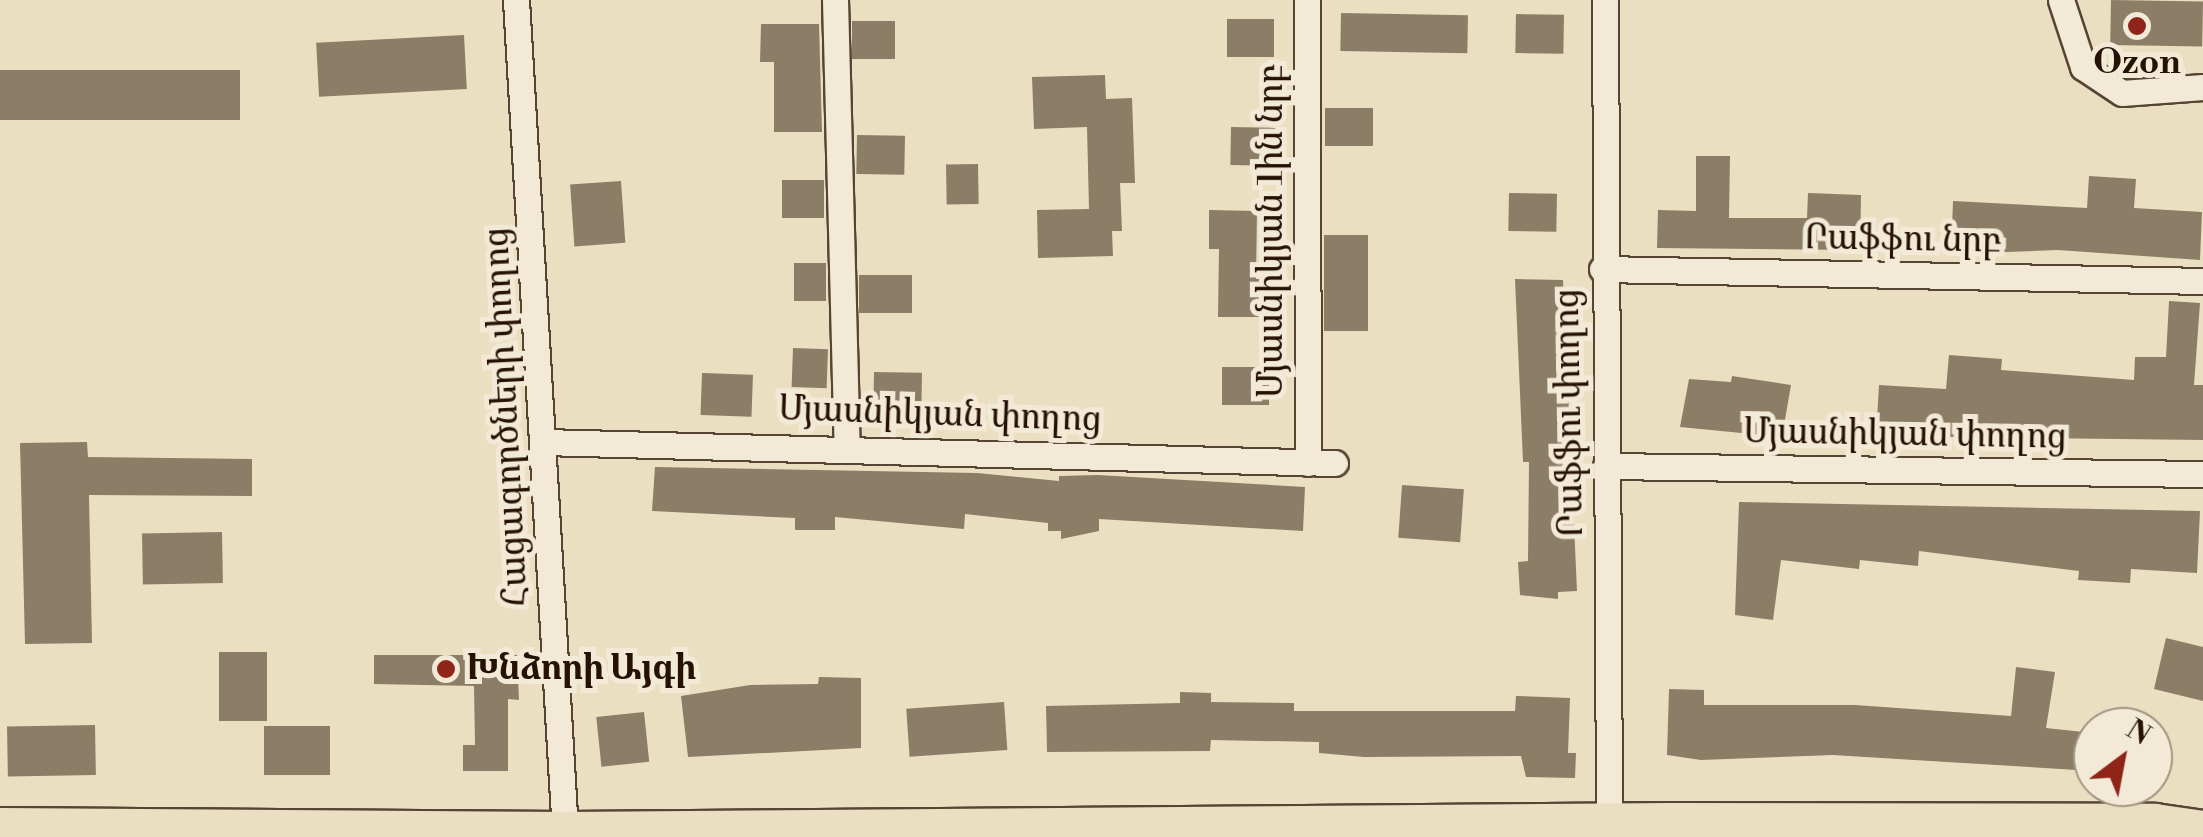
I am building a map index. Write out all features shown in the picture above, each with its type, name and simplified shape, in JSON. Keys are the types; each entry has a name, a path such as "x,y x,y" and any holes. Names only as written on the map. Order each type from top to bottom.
{"main road":[{"path":"0,826 565,831 1609,824 1668,829 2155,823 2203,830"}],"street":[{"name":"Հացագործների փողոց","path":"516,0 565,831"},
{"path":"836,0 847,446"},
{"name":"Մյասնիկյան 1ին նրբ","path":"1308,0 1308,463"},
{"name":"Րաֆֆու փողոց","path":"1605,0 1602,268 1609,824"},
{"path":"2062,0 2083,68 2122,93 2203,86"},
{"name":"Րաֆֆու նրբ","path":"1602,268 2203,281"},
{"name":"Մյասնիկյան փողոց","path":"543,442 847,446 1334,463"},
{"name":"Մյասնիկյան փողոց","path":"1606,466 2203,474"}],"building":[{"path":"2111,0 2203,2 2202,47 2110,45"},
{"path":"1341,13 1468,15 1467,53 1340,51"},
{"path":"1516,14 1564,15 1563,54 1515,53"},
{"path":"1227,19 1274,19 1274,57 1227,57"},
{"path":"852,21 895,21 895,59 852,59"},
{"path":"761,24 819,24 822,132 774,132 774,62 760,62"},
{"path":"464,35 467,89 319,97 316,43"},
{"path":"0,70 240,70 240,120 0,120"},
{"path":"1105,75 1106,99 1132,98 1135,183 1120,183 1122,231 1112,231 1113,256 1038,258 1037,210 1089,209 1087,127 1034,129 1032,77"},
{"path":"1325,108 1373,108 1373,146 1325,146"},
{"path":"1231,127 1278,128 1277,166 1230,165"},
{"path":"857,135 905,136 904,175 856,174"},
{"path":"1696,156 1730,156 1729,218 1807,218 1808,193 1861,195 1860,250 1657,248 1658,210 1696,211"},
{"path":"978,164 979,204 947,205 946,165"},
{"path":"2089,176 2136,179 2134,208 2202,212 2200,260 2058,250 1951,254 1953,201 2087,208"},
{"path":"782,180 824,180 824,218 782,218"},
{"path":"621,181 625,243 574,246 570,185"},
{"path":"1509,193 1557,194 1556,232 1508,231"},
{"path":"1209,210 1257,211 1256,279 1266,279 1266,317 1218,317 1219,249 1209,249"},
{"path":"1324,235 1368,235 1368,331 1324,331"},
{"path":"794,263 826,263 826,301 794,301"},
{"path":"859,275 912,275 912,313 859,313"},
{"path":"1515,279 1563,280 1577,591 1558,592 1558,599 1520,595 1518,562 1528,561 1529,462 1523,462"},
{"path":"2169,301 2200,303 2194,385 2203,385 2203,440 1876,436 1879,385 1946,389 1949,355 2002,359 2001,370 2134,380 2135,357 2166,357"},
{"path":"793,348 828,349 827,388 792,387"},
{"path":"1222,367 1269,367 1269,405 1222,405"},
{"path":"874,372 922,373 921,412 873,411"},
{"path":"702,373 753,375 752,417 701,415"},
{"path":"1732,376 1791,385 1782,437 1680,427 1689,379 1731,382"},
{"path":"87,442 88,457 252,459 252,496 89,495 92,643 25,644 20,443"},
{"path":"655,467 977,473 1059,481 1059,476 1098,475 1305,487 1303,531 1099,519 1099,531 1061,539 1061,531 1048,531 1048,523 965,514 964,529 835,517 835,530 795,530 795,518 652,511"},
{"path":"1402,485 1464,489 1460,542 1398,538"},
{"path":"1739,502 2200,511 2197,573 2131,569 2130,583 2078,580 2079,571 1919,551 1918,566 1860,560 1859,569 1781,560 1773,620 1735,615"},
{"path":"222,532 223,583 143,584 142,533"},
{"path":"2166,638 2203,647 2203,701 2154,689"},
{"path":"219,652 267,652 267,721 219,721"},
{"path":"374,655 517,655 519,700 508,699 508,771 463,771 463,745 475,745 474,686 374,684"},
{"path":"2016,667 2055,672 2046,728 2073,731 2073,770 1833,755 1701,760 1667,755 1669,689 1704,690 1704,705 1855,705 2011,716"},
{"path":"819,677 861,678 861,748 688,757 681,696 750,685 818,684"},
{"path":"1180,692 1211,693 1211,702 1294,703 1294,711 1515,711 1516,696 1570,698 1568,753 1576,753 1575,778 1526,777 1521,756 1364,757 1319,753 1319,742 1211,740 1210,751 1047,752 1046,706 1180,703"},
{"path":"1004,702 1007,750 910,757 906,709"},
{"path":"644,712 649,762 601,767 596,717"},
{"path":"95,725 96,775 8,777 7,727"},
{"path":"264,726 330,726 330,775 264,775"}],"place":[{"name":"Ozon","path":"2137,26"},
{"name":"Խնձորի Այգի","path":"446,669"}]}
